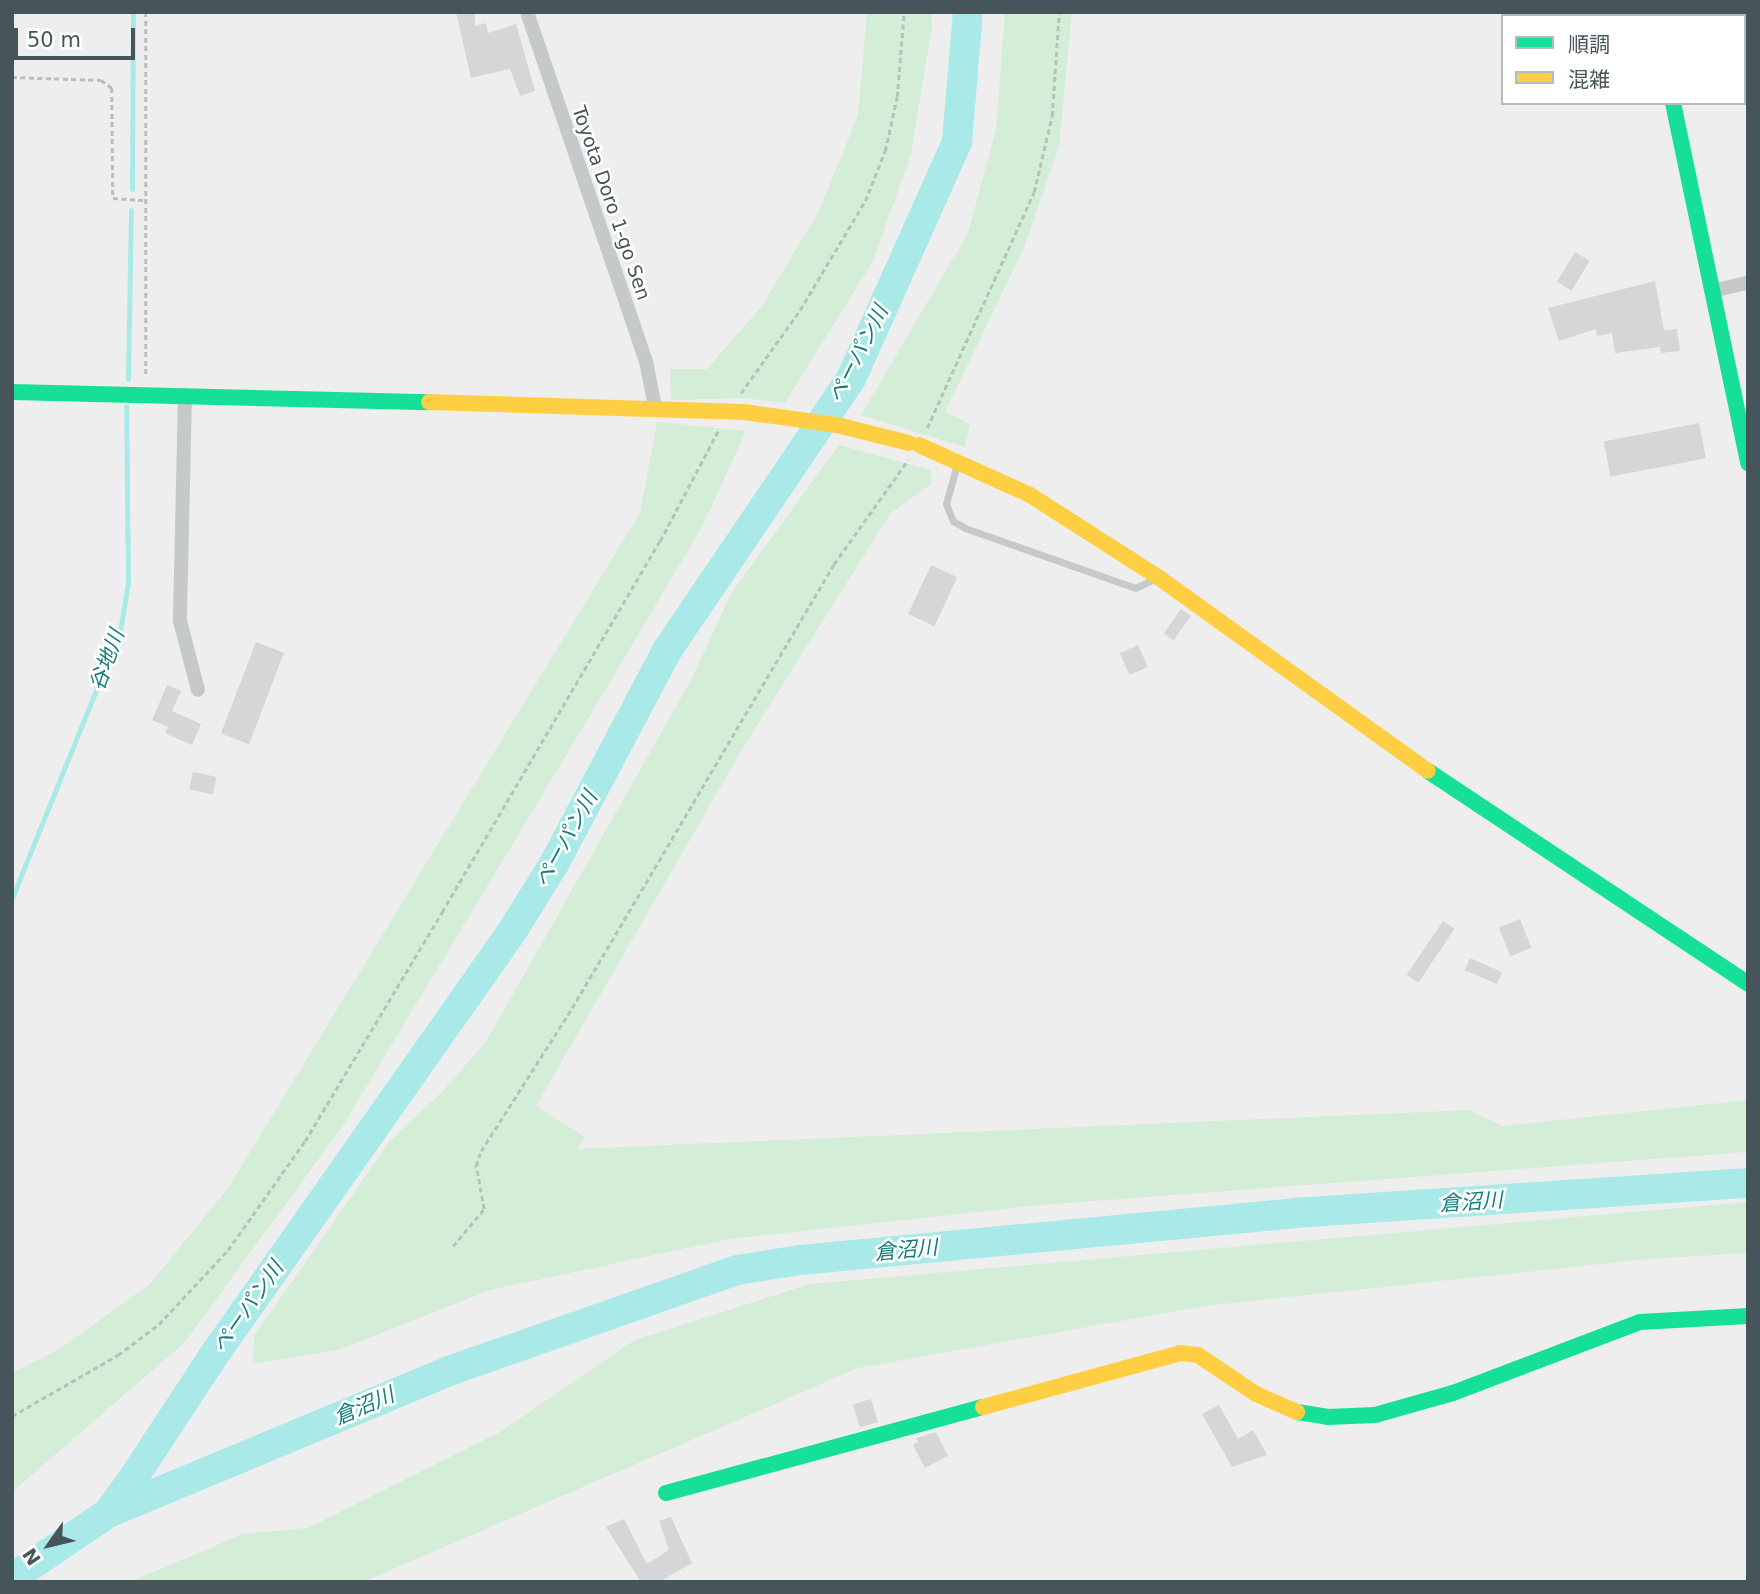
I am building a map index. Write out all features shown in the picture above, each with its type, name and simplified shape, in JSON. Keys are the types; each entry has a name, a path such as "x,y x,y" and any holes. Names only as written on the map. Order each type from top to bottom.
{"street":[{"name":"Toyota Doro 1-go Sen","path":"527,12 646,361 655,407"},
{"path":"1673,105 1748,463"},
{"path":"1712,291 1748,283"},
{"path":"12,391 655,407 736,412 837,425 914,444 1030,495 1158,577 1378,737 1748,984"},
{"path":"185,395 178,563 180,621 198,690"},
{"path":"666,1493 1180,1353 1198,1354 1256,1394 1295,1412 1327,1417 1375,1415 1465,1389 1640,1322 1748,1317"}],"lane":[{"path":"957,463 946,504 953,521 965,528 1135,588 1158,577"}],"path":[{"path":"146,12 146,395"},
{"path":"12,1416 118,1356 159,1324 228,1250 305,1140 512,794 682,502 865,201 885,151 897,97 904,12"},
{"path":"453,1246 484,1209 476,1166 481,1151 586,984 834,564 914,444 1034,192 1052,117 1059,12"},
{"path":"12,77 101,80 112,88 113,198 145,200"}],"green space":[{"path":"867,12 931,12 932,26 911,154 873,261 785,403 745,398 671,400 670,369 707,369 762,306 820,209 858,115"},
{"path":"1005,12 1072,12 1059,147 1024,248 945,412 970,424 965,447 861,415 968,233 996,129"},
{"path":"657,422 746,431 702,527 594,709 342,1127 184,1343 12,1492 12,1373 58,1350 150,1284 228,1188 640,513"},
{"path":"839,445 931,470 931,484 890,514 746,743 536,1106 585,1137 577,1149 1469,1110 1502,1126 1748,1100 1748,1152 1040,1205 729,1239 490,1290 338,1350 253,1364 254,1336 390,1141 443,1091 487,1040 691,680 732,592"},
{"path":"1748,1202 1748,1253 1648,1259 1204,1306 858,1368 363,1582 130,1582 243,1534 308,1528 498,1433 635,1340 810,1284"}],"building":[{"path":"456,12 475,12 475,26 486,23 488,33 516,24 535,91 520,96 510,69 471,78"},
{"path":"1575,252 1590,261 1572,291 1557,282"},
{"path":"1655,281 1664,330 1677,329 1680,351 1661,353 1660,347 1615,353 1612,333 1597,336 1596,329 1559,341 1548,308"},
{"path":"1699,423 1706,458 1611,477 1604,442"},
{"path":"931,565 957,577 934,626 908,614"},
{"path":"1181,609 1191,616 1174,640 1164,634"},
{"path":"256,642 284,653 249,744 221,733"},
{"path":"1138,645 1148,667 1129,675 1120,653"},
{"path":"167,685 181,691 172,711 201,724 192,745 165,733 168,727 152,720"},
{"path":"193,772 216,777 213,795 189,790"},
{"path":"1520,919 1532,948 1510,956 1499,928"},
{"path":"1443,921 1455,929 1418,983 1407,975"},
{"path":"1470,958 1502,972 1497,984 1465,970"},
{"path":"871,1399 878,1422 860,1428 853,1405"},
{"path":"1219,1405 1238,1439 1253,1430 1267,1455 1232,1467 1202,1414"},
{"path":"936,1432 948,1456 925,1468 913,1445 918,1442 916,1438"},
{"path":"671,1517 692,1563 659,1582 641,1582 606,1527 624,1519 647,1564 669,1550 659,1521"}],"waterway":[{"name":"谷地川","path":"132,189 133,12"},
{"name":"ペーパン川","path":"12,1578 108,1513 130,1483 212,1358 513,930 554,864 668,649 851,379 957,142 968,12"},
{"name":"谷地川","path":"128,379 131,210"},
{"name":"谷地川","path":"12,898 120,631 128,583 126,406"},
{"name":"倉沼川","path":"108,1513 446,1372 737,1270 800,1260 1294,1213 1748,1183"}],"traffic: fast":[{"path":"1673,105 1748,463"},
{"path":"12,392 429,402"},
{"path":"1428,771 1748,984"},
{"path":"1297,1412 1327,1417 1375,1415 1453,1393 1640,1322 1748,1316"},
{"path":"666,1493 983,1407"}],"traffic: slow":[{"path":"429,402 744,412 837,425 909,443"},
{"path":"919,445 1030,495 1158,577 1428,771"},
{"path":"983,1407 1180,1353 1198,1355 1256,1394 1297,1412"}]}
